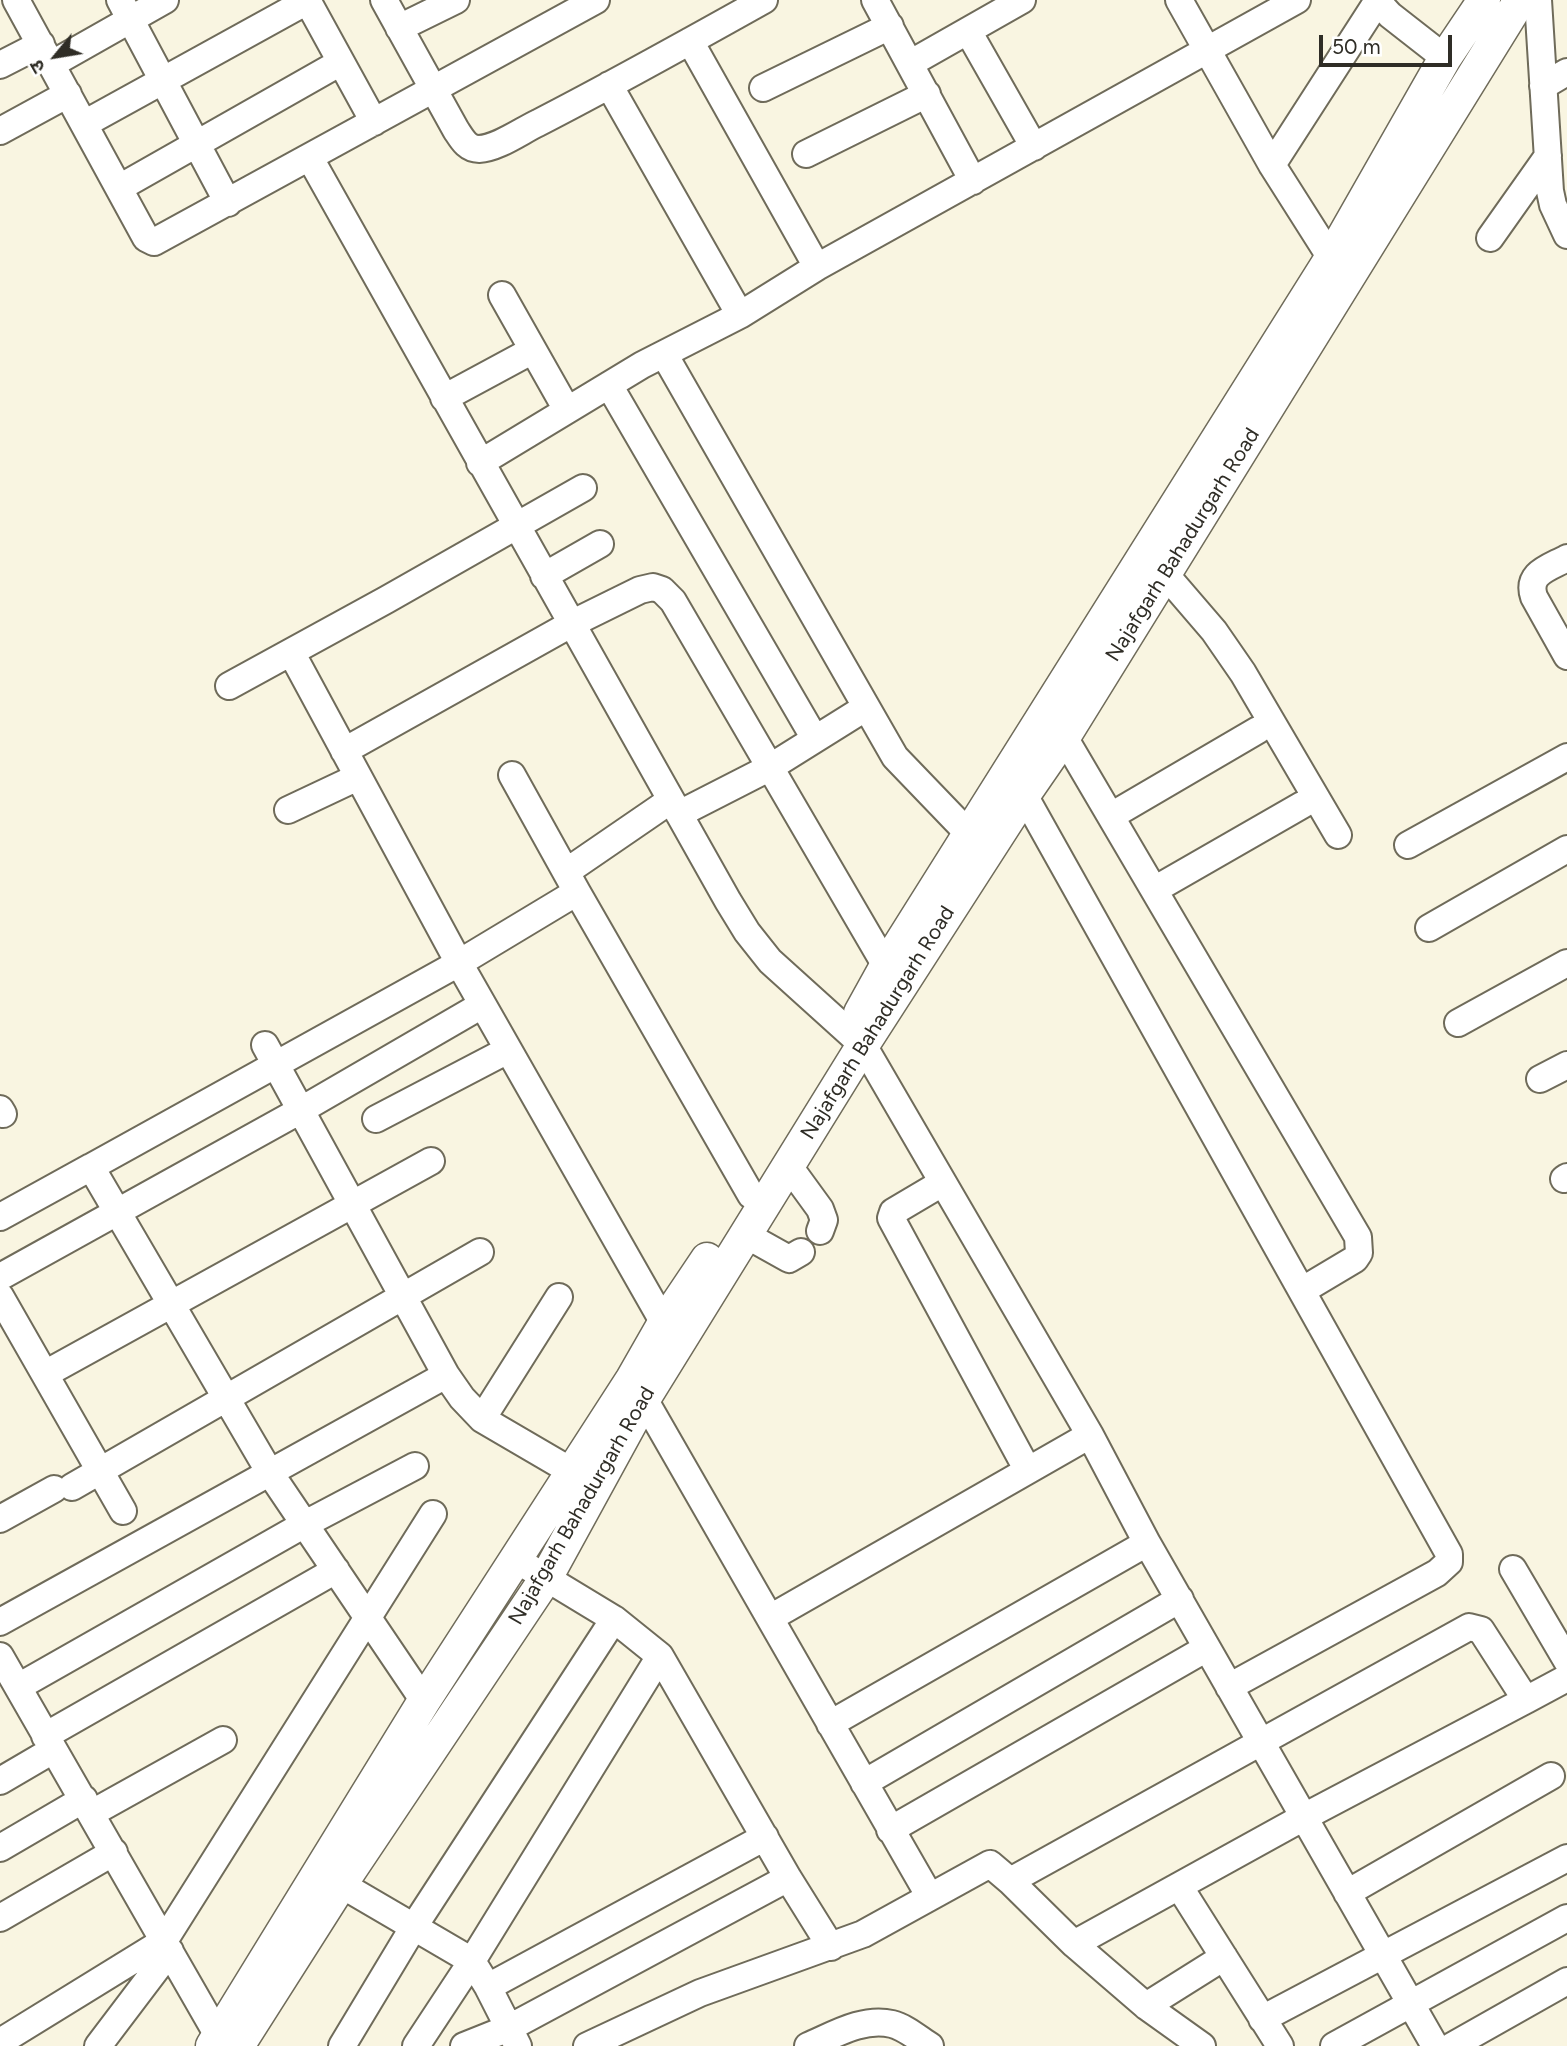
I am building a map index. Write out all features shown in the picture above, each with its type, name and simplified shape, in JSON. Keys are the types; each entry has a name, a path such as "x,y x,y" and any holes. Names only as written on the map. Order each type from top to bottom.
{"main road":[{"name":"Najafgarh Bahadurgarh Road","path":"330,1878 424,1701 632,1379 664,1323 1064,737 1113,632 1165,574 1341,265 1445,58 1484,0"},
{"name":"Najafgarh Bahadurgarh Road","path":"223,2043 330,1878 546,1578 644,1399 788,1166 856,1038 886,967 970,835 1113,632 1341,265 1520,0"}],"street":[{"path":"17,0 149,242 159,240 228,203 432,90 566,7 596,0"},
{"path":"0,65 46,54 125,10 165,0"},
{"path":"84,124 307,0 374,122"},
{"path":"384,0 432,90 466,144 475,149 499,142 764,0"},
{"path":"911,63 1022,0"},
{"path":"1179,0 1272,165 1341,265"},
{"path":"480,463 664,354 740,315 817,267 1297,0"},
{"path":"1538,0 1544,86 1555,166 1553,205 1567,235"},
{"path":"1272,165 1376,1 1445,58"},
{"path":"399,28 446,2"},
{"path":"763,88 887,9 911,63 973,181"},
{"path":"125,10 228,203"},
{"path":"968,31 1034,146"},
{"path":"690,41 817,267"},
{"path":"119,188 341,62"},
{"path":"1544,86 1567,72"},
{"path":"609,85 740,315"},
{"path":"0,131 68,94"},
{"path":"806,154 927,94"},
{"path":"310,158 740,921 770,961 856,1038 1090,1435 1147,1542 1435,2046"},
{"path":"1490,238 1555,166"},
{"path":"502,295 567,410"},
{"path":"444,398 533,350"},
{"path":"664,354 895,757 970,835"},
{"path":"610,385 815,739"},
{"path":"229,686 583,488"},
{"path":"544,576 600,544"},
{"path":"1567,558 1532,579 1530,587 1567,656"},
{"path":"1165,574 1214,631 1243,673 1338,835"},
{"path":"344,751 571,624 640,590 653,587 662,590 673,601 886,967"},
{"path":"290,652 458,963 664,1323"},
{"path":"0,1217 91,1167 271,1054 458,963 675,807 769,768 866,708"},
{"path":"1111,816 1258,730"},
{"path":"1064,737 1358,1237 1360,1252 1355,1259 1303,1290"},
{"path":"1408,845 1567,757"},
{"path":"512,775 751,1195"},
{"path":"288,810 358,777"},
{"path":"1024,795 1449,1554 1449,1562 1437,1573 1229,1687"},
{"path":"1154,890 1302,805"},
{"path":"1429,928 1567,849"},
{"path":"1458,1023 1567,963"},
{"path":"0,1277 301,1110 482,1005"},
{"path":"376,1119 508,1050"},
{"path":"271,1054 446,1375 462,1398 482,1419 571,1471"},
{"path":"1541,1079 1567,1065"},
{"path":"45,1374 431,1161"},
{"path":"788,1166 820,1209 824,1220 820,1230"},
{"path":"91,1167 270,1473 424,1701"},
{"path":"942,1183 893,1212 891,1218 1027,1469"},
{"path":"746,1235 789,1259 802,1252"},
{"path":"0,1519 100,1471 480,1252"},
{"path":"0,1296 123,1511"},
{"path":"482,1419 559,1297"},
{"path":"0,1622 446,1375"},
{"path":"644,1399 930,1898"},
{"path":"770,1618 1090,1435"},
{"path":"18,1687 305,1524 415,1466"},
{"path":"98,2046 167,1946 433,1514"},
{"path":"831,1724 1147,1542"},
{"path":"515,1559 614,1619 660,1656 788,1878 831,1947"},
{"path":"1513,1569 1567,1661"},
{"path":"0,1780 49,1743 335,1570"},
{"path":"864,1783 1180,1599"},
{"path":"342,2046 413,1928 614,1619"},
{"path":"1010,1881 1469,1628 1476,1627 1481,1630 1526,1700"},
{"path":"890,1830 1207,1648"},
{"path":"0,1656 223,2043"},
{"path":"416,2046 472,1961 660,1656"},
{"path":"1074,1944 1304,1817 1567,1678"},
{"path":"0,1848 223,1740"},
{"path":"1347,1893 1551,1776"},
{"path":"488,1987 765,1837"},
{"path":"0,1918 114,1852"},
{"path":"1262,2019 1567,1858"},
{"path":"587,2046 700,1993 831,1947 882,1925 990,1864 1074,1944 1146,2006 1202,2046"},
{"path":"330,1878 472,1961 514,2037"},
{"path":"464,2046 514,2037 788,1878"},
{"path":"1179,1886 1280,2046"},
{"path":"1334,2046 1567,1917"},
{"path":"0,2042 167,1946"},
{"path":"1146,2006 1224,1957"},
{"path":"1452,2046 1567,1981"},
{"path":"808,2046 852,2027 873,2023 894,2024 930,2046"}]}
